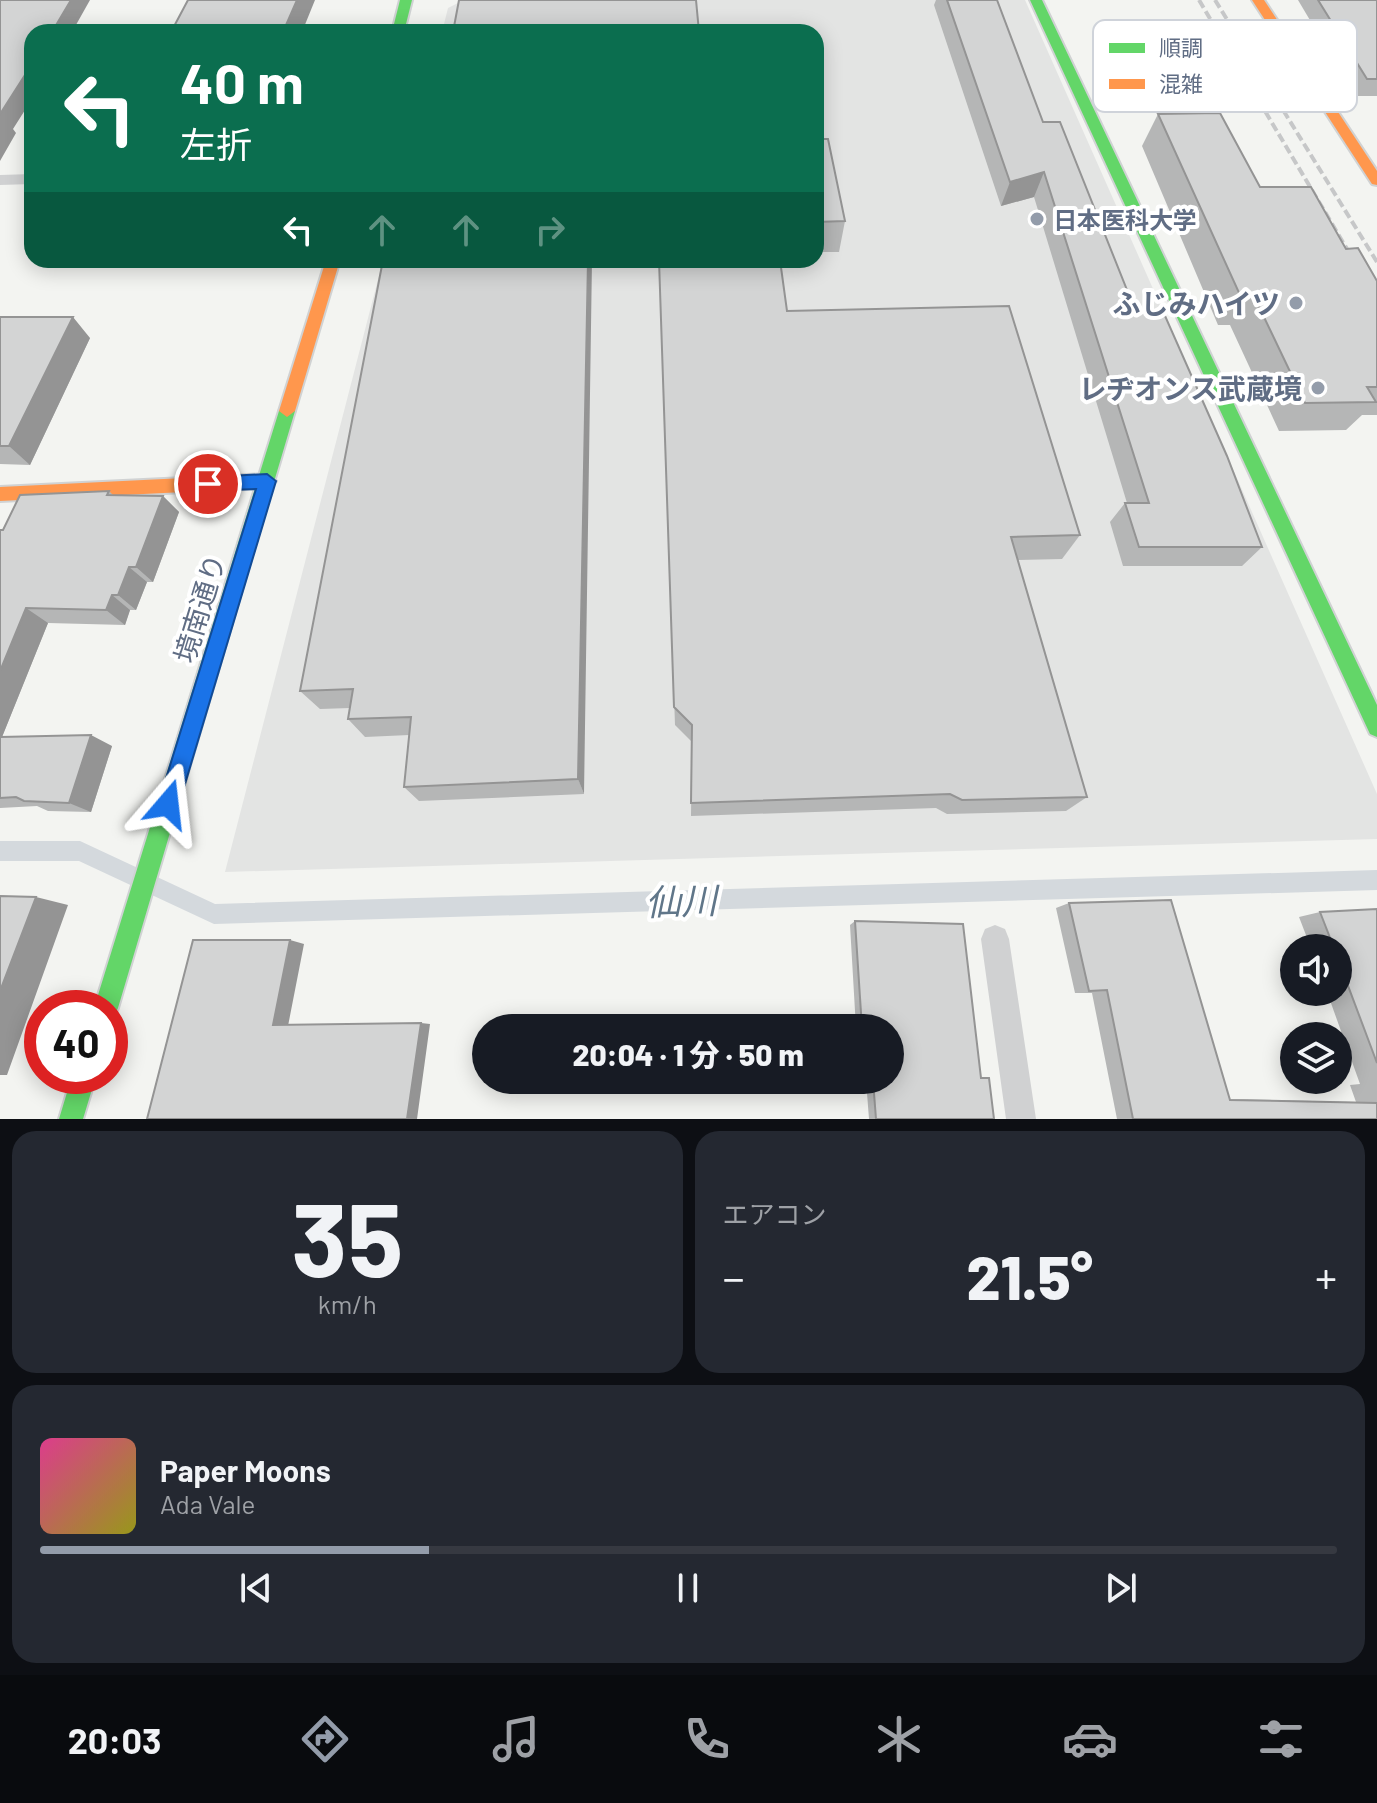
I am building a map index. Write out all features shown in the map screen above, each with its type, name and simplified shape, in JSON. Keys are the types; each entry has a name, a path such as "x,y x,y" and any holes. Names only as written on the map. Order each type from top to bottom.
{"street":[{"path":"400,24 406,0"},
{"path":"1036,0 1377,727"},
{"path":"1258,0 1271,20"},
{"path":"1332,112 1377,181"},
{"name":"境南通り","path":"112,990 331,268"},
{"path":"0,494 267,481"},
{"path":"71,1119 79,1094"}],"lane":[{"path":"0,180 24,179"},
{"path":"995,939 1021,1119"}],"shaded area":[{"path":"464,0 1025,0 1377,794 1377,839 225,872 381,268 824,268 824,24 444,24 448,8"}],"building":[{"path":"0,0 71,0 57,24 24,24 24,76 0,114"},
{"path":"188,0 297,0 286,24 175,24"},
{"path":"459,0 696,0 698,24 454,24"},
{"path":"947,0 997,0 1043,122 1060,122 1135,310 1162,309 1227,456 1262,547 1139,547 1125,503 1149,503 1044,172 1010,182"},
{"path":"1318,0 1377,0 1377,79 1367,79 1357,63 1357,20 1330,20"},
{"path":"1220,113 1260,187 1311,187 1346,249 1358,248 1377,281 1377,387 1367,387 1376,402 1305,403 1253,294 1240,295 1158,114"},
{"path":"824,139 828,139 845,221 824,222"},
{"path":"381,268 588,268 578,779 404,787 411,717 348,719 353,689 300,691"},
{"path":"659,268 781,268 787,311 1009,306 1080,535 1011,537 1087,797 962,800 950,794 691,803 692,725 674,707"},
{"path":"0,317 73,317 9,446 0,446"},
{"path":"109,491 107,495 163,496 136,567 129,567 118,595 112,595 106,610 26,608 0,671 0,530 3,530 20,495"},
{"path":"91,735 69,803 0,798 0,737"},
{"path":"0,896 36,897 0,991"},
{"path":"1171,900 1230,1100 1377,1103 1377,1119 1133,1119 1107,990 1089,991 1069,903"},
{"path":"1377,909 1377,1063 1352,996 1352,934 1329,934 1320,912"},
{"path":"855,921 963,924 981,1078 989,1078 994,1119 876,1119 874,1094 904,1094 904,1014 861,1014"},
{"path":"193,940 290,940 273,1025 421,1023 407,1119 147,1119"}],"waterway":[{"name":"仙川","path":"0,851 80,851 214,914 1377,880"}],"railway":[{"path":"1199,0 1211,20"},
{"path":"1215,0 1227,20"},
{"path":"1266,112 1366,281"},
{"path":"1284,112 1377,262"},
{"path":"1364,279 1377,300"}],"traffic: fast":[{"path":"400,24 406,0"},
{"path":"1036,0 1377,727"},
{"path":"111,990 287,411"},
{"path":"71,1119 79,1094"}],"traffic: slow":[{"path":"1258,0 1271,20"},
{"path":"1332,112 1377,181"},
{"path":"287,411 331,268"},
{"path":"0,494 267,481"}],"place":[{"name":"日本医科大学","path":"1037,219"},
{"name":"ふじみハイツ","path":"1296,303"},
{"name":"レヂオンス武蔵境","path":"1318,388"}],"route":[{"path":"168,804 267,481 208,484"}]}
